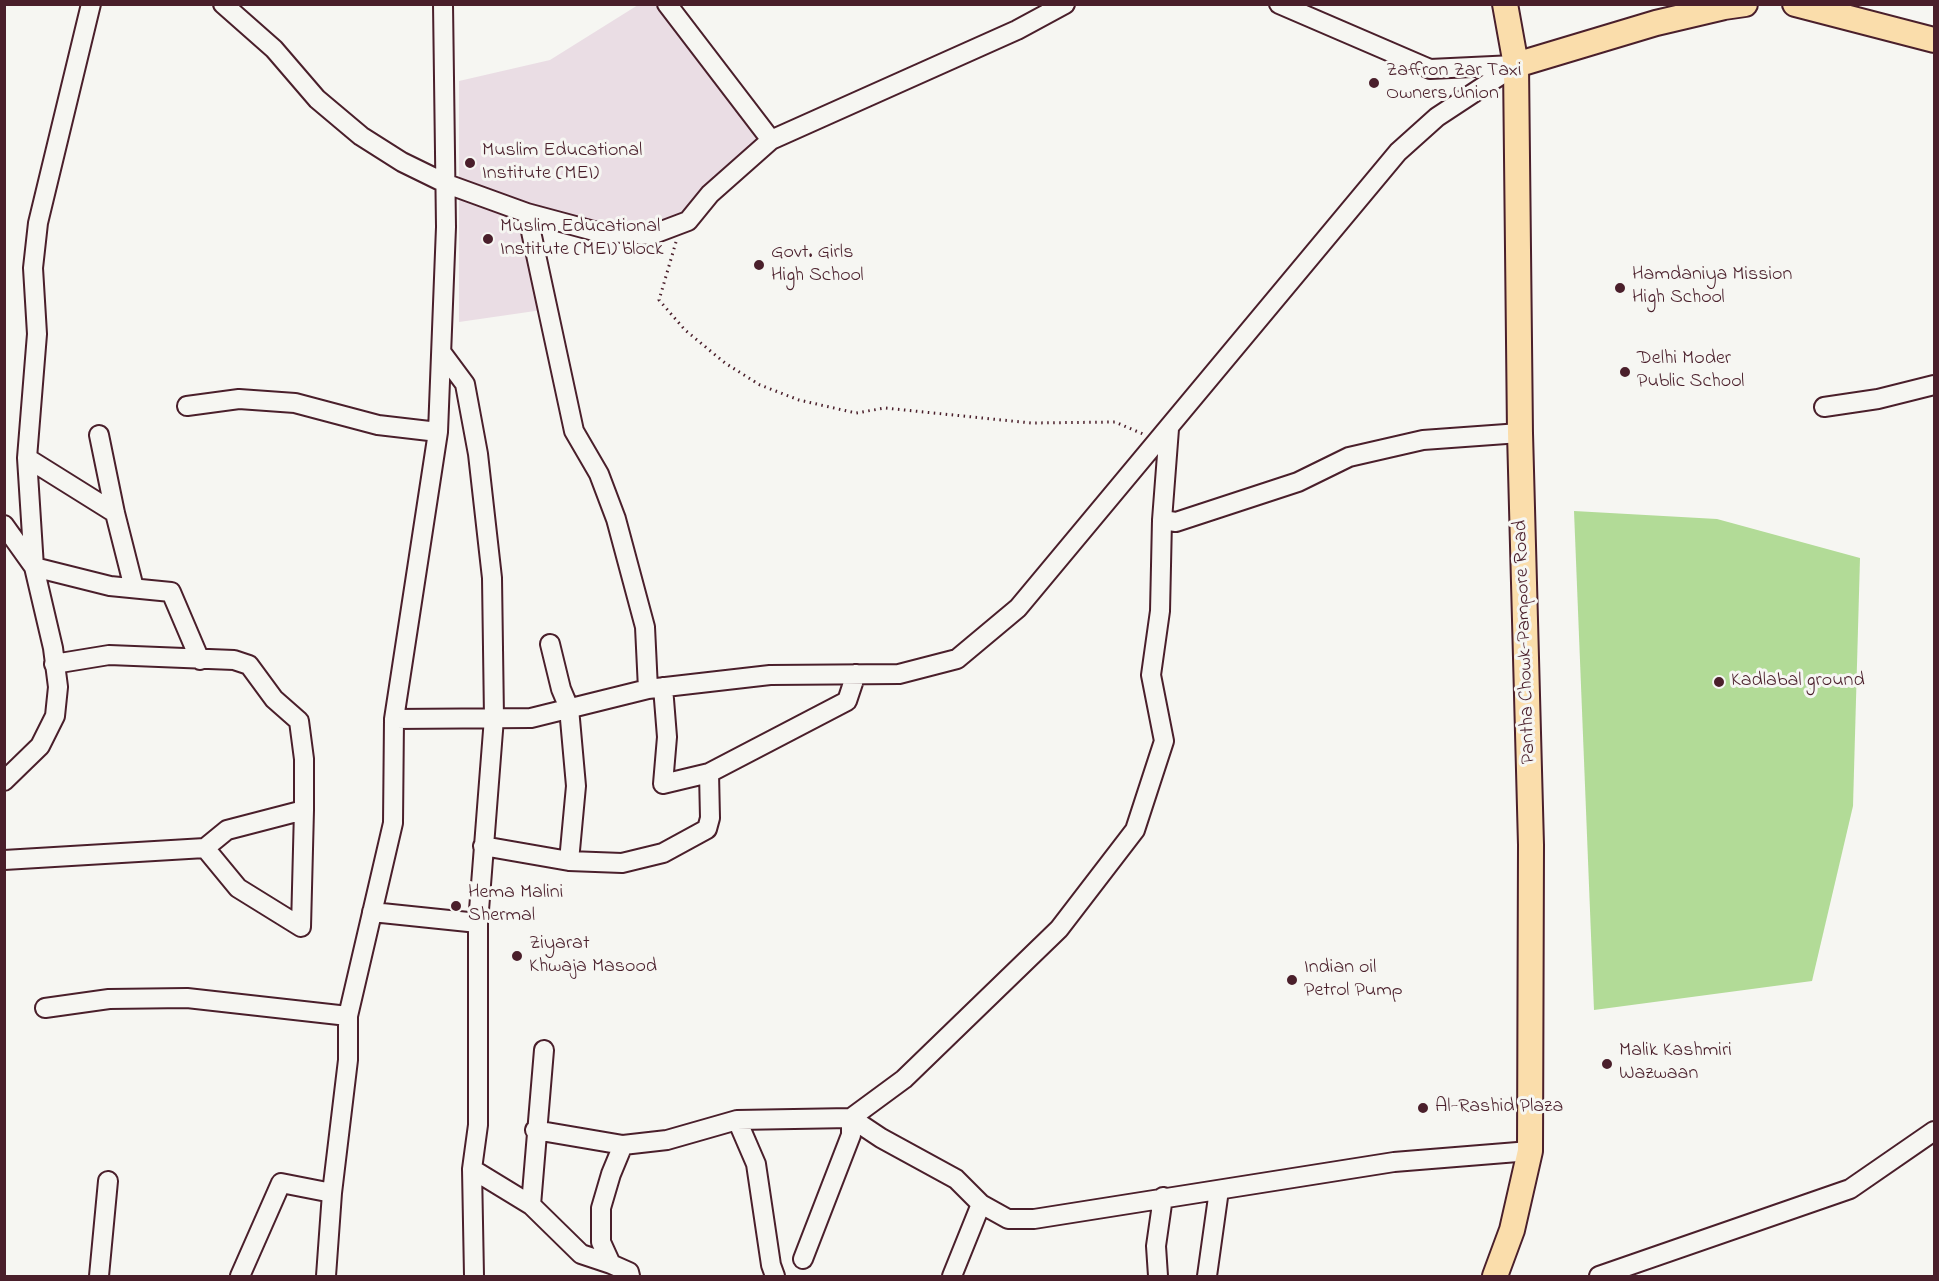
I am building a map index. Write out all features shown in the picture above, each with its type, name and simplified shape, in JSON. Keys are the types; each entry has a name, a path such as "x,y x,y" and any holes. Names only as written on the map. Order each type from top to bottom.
{"main road":[{"name":"Pantha Chowk-Pampore Road","path":"1496,1276 1512,1230 1530,1151 1532,845 1520,433 1516,64 1505,4"},
{"path":"1516,64 1656,23 1746,4"},
{"path":"1796,4 1935,40"}],"street":[{"path":"4,781 39,746 56,716 58,687 34,567 27,458 37,334 33,268 38,223 92,4"},
{"path":"223,4 274,49 317,99 361,136 402,162 447,184 527,213 594,231 651,235 688,222 710,194 771,140 1017,30 1065,4"},
{"path":"326,1276 332,1193 348,1060 348,1016 393,823 394,719 413,612 438,432 447,184 443,4"},
{"path":"668,4 771,140"},
{"path":"1279,4 1320,12 1430,69 1516,64"},
{"path":"394,719 531,718 656,688 770,675 899,674 957,659 1018,608 1398,152 1437,117 1516,64"},
{"path":"527,213 574,431 599,474 616,519 645,627 667,737 663,784 710,773 847,700 856,674"},
{"path":"442,353 465,384 478,454 492,578 494,718 478,923 478,1125 472,1169 474,1276"},
{"path":"1824,407 1878,399 1935,385"},
{"path":"187,406 239,399 295,403 378,425 438,432"},
{"path":"1162,520 1176,522 1298,482 1349,457 1423,440 1520,433"},
{"path":"803,1259 851,1136 852,1118 904,1079 1059,929 1135,830 1164,741 1151,675 1160,611 1164,434"},
{"path":"99,435 134,588"},
{"path":"27,458 115,513"},
{"path":"4,525 34,567 110,586 171,592 200,660"},
{"path":"550,644 561,689 570,708 576,786 569,861"},
{"path":"54,664 109,655 234,660 249,665 274,699 299,721 304,759 301,927 237,888 205,848"},
{"path":"483,846 569,861 622,863 663,853 707,829 710,818 710,773"},
{"path":"4,860 205,848 227,830 304,810"},
{"path":"372,912 478,923"},
{"path":"45,1008 109,999 187,998 348,1016"},
{"path":"531,1205 535,1130 544,1050"},
{"path":"535,1130 623,1145 667,1140 737,1120 852,1118 881,1138 956,1179 981,1204 1008,1219 1035,1219 1394,1162 1530,1151"},
{"path":"737,1120 756,1164 771,1264 775,1276"},
{"path":"1599,1276 1850,1189 1935,1131"},
{"path":"611,1264 602,1242 601,1208 623,1145"},
{"path":"472,1169 531,1205 581,1254 629,1272 630,1276"},
{"path":"99,1276 108,1181"},
{"path":"240,1276 281,1183 332,1193"},
{"path":"1207,1276 1219,1190"},
{"path":"1158,1276 1156,1246 1163,1197"},
{"path":"952,1276 981,1204"}],"path":[{"path":"688,222 680,230 659,300 685,330 725,363 760,385 799,400 856,413 885,408 1031,423 1115,422 1164,434"}],"shaded area":[{"path":"638,5 667,5 771,140 688,221 651,235 527,213 549,309 459,322 459,81 550,60"}],"green space":[{"name":"Kadlabal ground","path":"1574,511 1717,519 1860,558 1853,806 1812,981 1594,1010"}],"place":[{"name":"Zaffron Zar Taxi Owners Union","path":"1374,83"},
{"name":"Muslim Educational Institute (MEI)","path":"470,163"},
{"name":"Muslim Educational Institute (MEI) block","path":"488,239"},
{"name":"Govt. Girls High School","path":"759,265"},
{"name":"Hamdaniya Mission High School","path":"1620,288"},
{"name":"Delhi Moder Public School","path":"1625,372"},
{"name":"Kadlabal ground","path":"1719,682"},
{"name":"Hema Malini Shermal","path":"456,906"},
{"name":"Ziyarat Khwaja Masood","path":"517,956"},
{"name":"Indian oil Petrol Pump","path":"1292,980"},
{"name":"Malik Kashmiri Wazwaan","path":"1607,1064"},
{"name":"Al-Rashid Plaza","path":"1423,1108"}]}
